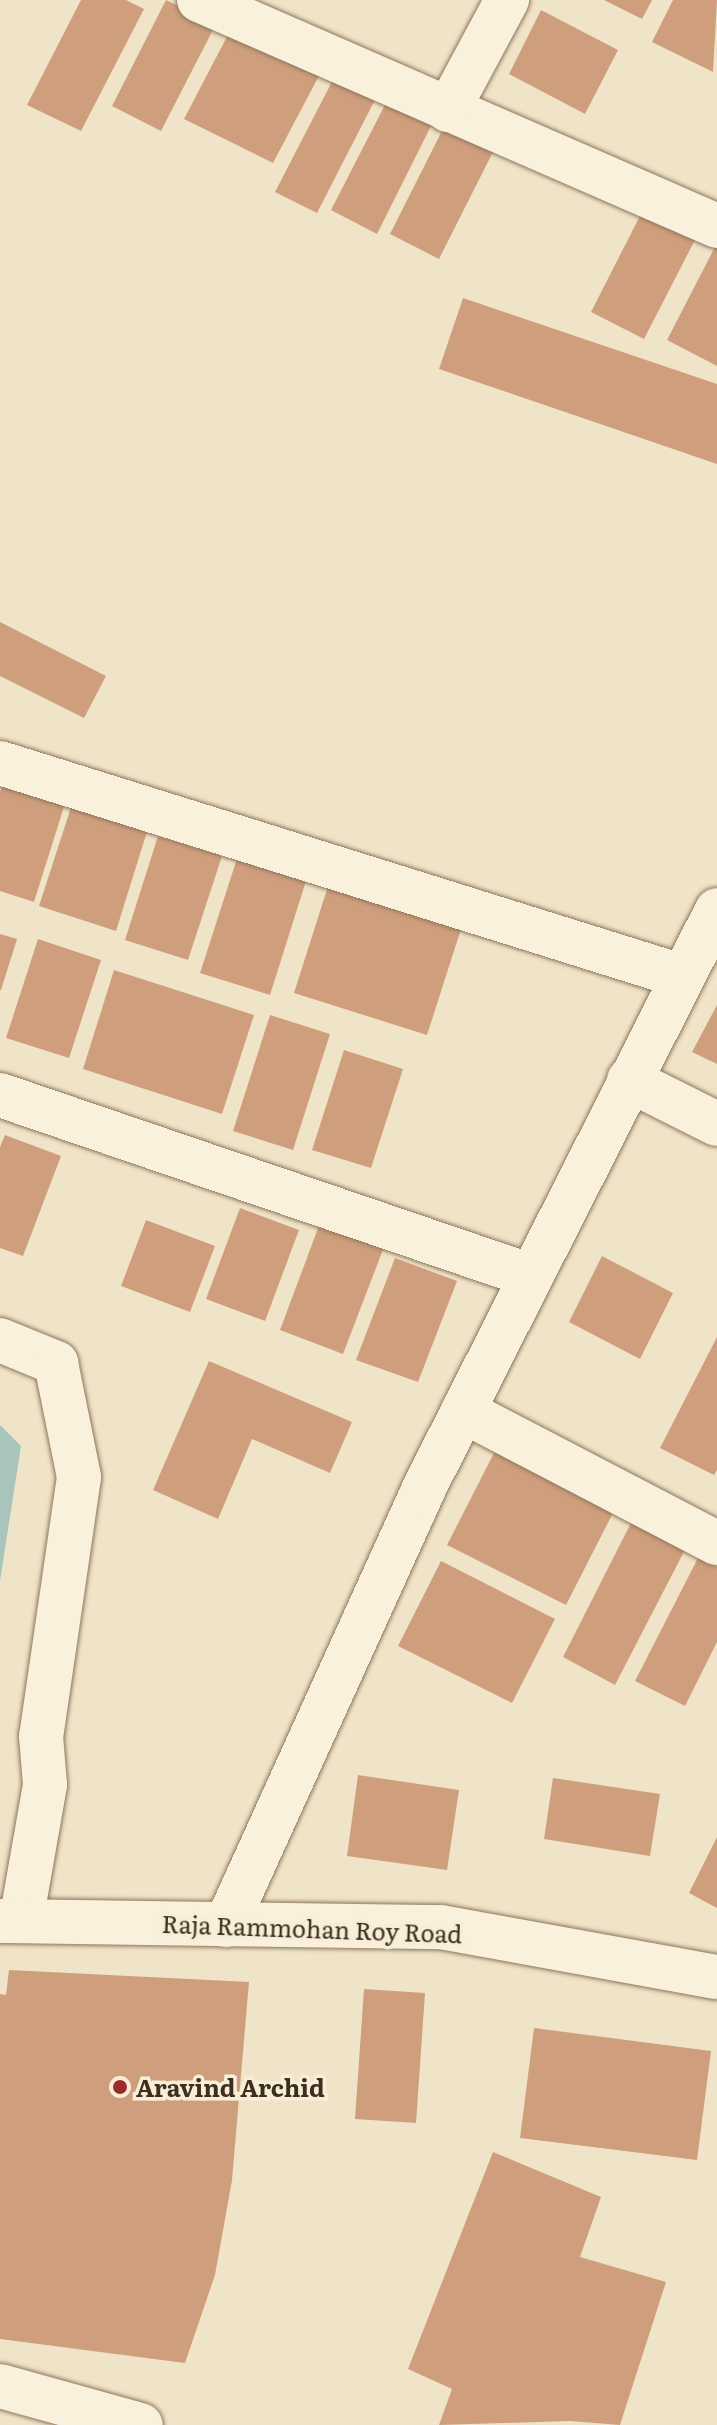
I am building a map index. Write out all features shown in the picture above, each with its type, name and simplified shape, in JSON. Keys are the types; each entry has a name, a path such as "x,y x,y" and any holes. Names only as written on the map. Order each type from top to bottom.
{"street":[{"path":"199,0 717,226"},
{"path":"448,110 507,0"},
{"path":"0,763 681,976"},
{"path":"226,1925 463,1411 717,910"},
{"path":"629,1080 717,1124"},
{"path":"0,1095 531,1276"},
{"path":"0,1340 56,1363 79,1477 41,1736 45,1785 10,1921"},
{"path":"463,1411 717,1543"},
{"name":"Raja Rammohan Roy Road","path":"10,1921 441,1927 717,1977"},
{"path":"0,2386 58,2414 141,2425"}],"water":[{"path":"0,1425 21,1446 0,1581"}],"building":[{"path":"81,0 126,0 144,9 81,131 27,105"},
{"path":"166,0 216,24 161,131 112,106"},
{"path":"604,0 652,0 642,19"},
{"path":"673,0 717,0 713,72 652,42"},
{"path":"541,10 618,50 585,114 509,74"},
{"path":"232,27 321,72 273,163 184,119"},
{"path":"337,72 379,92 317,213 275,192"},
{"path":"389,97 434,120 377,234 331,210"},
{"path":"448,119 497,144 439,259 390,234"},
{"path":"644,208 697,236 644,339 591,312"},
{"path":"717,243 717,366 667,340"},
{"path":"463,298 717,384 717,464 439,369"},
{"path":"0,622 106,676 84,718 0,676"},
{"path":"6,775 68,794 34,902 0,891 0,792"},
{"path":"75,795 151,819 116,931 39,906"},
{"path":"158,836 222,856 188,960 125,940"},
{"path":"242,843 311,865 270,995 200,973"},
{"path":"329,883 462,926 427,1035 294,993"},
{"path":"0,934 17,939 1,990 0,990"},
{"path":"38,939 101,960 69,1058 6,1038"},
{"path":"114,970 254,1015 222,1114 83,1069"},
{"path":"717,1005 717,1064 692,1052"},
{"path":"270,1015 330,1034 293,1150 233,1131"},
{"path":"344,1050 403,1069 371,1168 312,1150"},
{"path":"5,1135 61,1156 23,1256 0,1248 0,1147"},
{"path":"240,1208 299,1230 265,1321 206,1299"},
{"path":"146,1220 215,1246 190,1312 121,1286"},
{"path":"320,1223 384,1247 343,1354 280,1330"},
{"path":"602,1256 673,1293 640,1359 569,1322"},
{"path":"395,1258 457,1281 418,1382 356,1360"},
{"path":"717,1337 717,1470 714,1475 660,1448"},
{"path":"209,1361 352,1422 330,1473 252,1439 218,1519 153,1490"},
{"path":"495,1451 614,1511 566,1605 447,1545"},
{"path":"635,1515 689,1542 615,1685 563,1657"},
{"path":"698,1558 717,1567 717,1642 685,1706 635,1681"},
{"path":"441,1561 555,1619 512,1703 398,1646"},
{"path":"358,1775 459,1790 447,1870 347,1856"},
{"path":"553,1778 660,1794 650,1856 544,1839"},
{"path":"717,1837 717,1908 689,1893"},
{"name":"Aravind Archid","path":"9,1970 249,1982 232,2180 215,2275 185,2363 0,2339 0,1994 6,1995"},
{"path":"364,1989 425,1993 416,2123 355,2119"},
{"path":"534,2028 711,2051 697,2160 520,2138"},
{"path":"493,2152 601,2197 580,2257 666,2282 620,2425 570,2421 439,2425 452,2389 408,2369"}],"place":[{"name":"Aravind Archid","path":"120,2087"}]}
